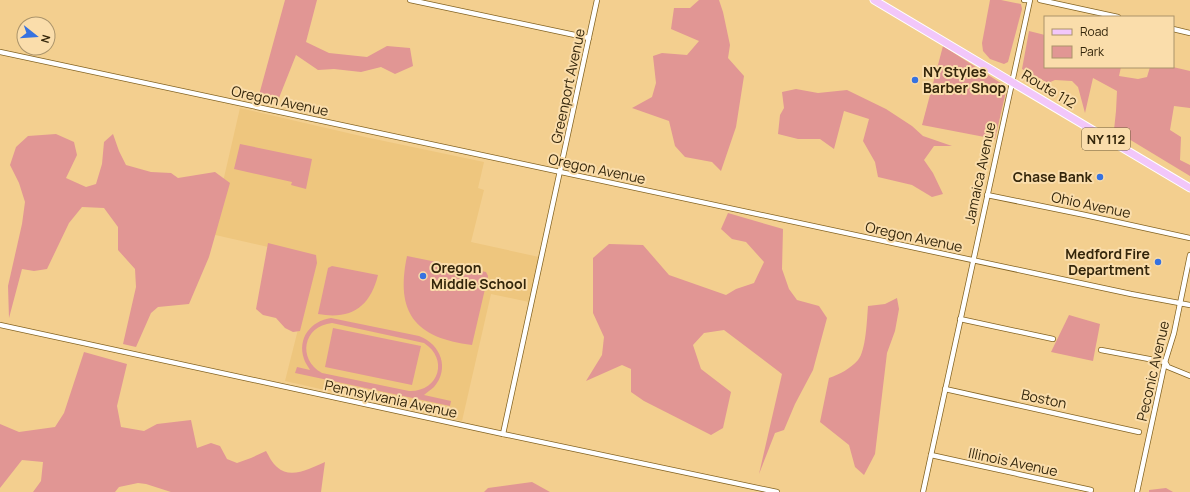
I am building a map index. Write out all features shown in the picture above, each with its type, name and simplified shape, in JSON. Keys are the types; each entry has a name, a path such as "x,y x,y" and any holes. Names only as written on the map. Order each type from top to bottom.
{"main road":[{"name":"Route 112","path":"874,0 1190,188"}],"street":[{"path":"410,0 589,38"},
{"name":"Greenport Avenue","path":"503,434 597,0"},
{"path":"1024,0 1029,0"},
{"name":"Jamaica Avenue","path":"923,492 1029,0"},
{"path":"1040,0 1113,16"},
{"path":"1174,29 1190,33"},
{"name":"Oregon Avenue","path":"0,52 972,261 1190,306"},
{"name":"Ohio Avenue","path":"987,195 1190,238"},
{"name":"Peconic Avenue","path":"1138,492 1165,362 1174,333 1190,255"},
{"path":"960,318 1054,339"},
{"name":"Pennsylvania Avenue","path":"0,326 777,492"},
{"path":"1101,350 1165,362 1168,367 1190,376"},
{"name":"Boston","path":"945,390 1139,432"},
{"name":"Illinois Avenue","path":"931,455 1091,490"}],"shaded area":[{"name":"Oregon Middle School","path":"240,108 365,137 484,162 478,188 484,190 471,242 539,257 529,302 491,294 462,421 285,381 316,258 211,234"}],"green space":[{"path":"285,0 317,0 306,42 329,53 367,57 387,46 410,48 413,66 395,74 381,67 361,72 334,69 318,70 296,55 277,103 259,95"},
{"path":"699,0 719,0 730,45 728,58 744,76 736,127 721,171 712,162 685,157 675,146 669,121 632,108 652,97 656,83 653,56 662,53 687,55 699,41 671,29 674,8 690,8"},
{"path":"990,0 1001,0 1021,4 1022,9 1008,62 1004,64 990,59 983,51 982,43"},
{"path":"1029,31 1044,35 1044,68 1121,68 1119,76 1138,79 1147,77 1150,68 1174,67 1190,71 1190,108 1174,106 1170,130 1181,137 1180,160 1190,165 1190,176 1114,130 1117,91 1093,78 1085,113 1078,87 1072,81 1055,80 1048,83 1022,69"},
{"path":"943,46 1007,87 995,139 922,125"},
{"path":"796,89 818,93 847,90 886,109 912,126 923,136 952,146 934,146 924,160 933,173 943,194 932,197 912,185 878,177 875,162 863,141 869,119 844,111 834,149 820,139 798,139 778,134 780,115 784,108 782,92"},
{"path":"56,134 74,142 77,155 66,178 86,187 96,184 102,164 104,142 113,134 126,165 151,172 171,173 178,178 215,172 230,183 209,257 189,304 158,307 151,313 136,347 123,344 136,287 135,269 118,250 118,227 104,208 82,207 69,223 47,269 34,271 22,269 9,318 8,286 22,224 25,202 19,183 10,165 16,147 28,136"},
{"path":"240,144 312,159 306,189 291,185 292,182 234,169"},
{"path":"728,213 783,229 782,269 789,289 797,300 819,306 827,318 813,370 795,404 784,430 775,433 759,474 782,374 724,330 704,333 693,345 701,369 731,392 723,428 711,435 644,401 631,392 631,369 622,365 586,381 602,355 604,337 593,313 593,258 609,244 643,245 669,275 726,295 736,289 754,283 764,262 746,242 732,239 721,229"},
{"path":"268,243 316,255 317,263 300,331 293,332 285,328 276,318 263,315 256,309"},
{"path":"407,256 486,272 488,276 472,345 452,342 436,336 423,329 414,319 407,307 404,293 404,276"},
{"path":"332,266 378,275 370,295 357,309 340,315 318,314 328,268"},
{"path":"897,298 899,309 895,331 887,353 875,454 864,475 855,467 849,445 820,422 829,378 848,369 861,356 866,334 868,306 885,304"},
{"path":"1069,315 1100,324 1093,361 1051,352"},
{"path":"331,318 419,336 427,340 438,351 441,358 442,373 434,387 424,395 451,401 450,406 295,373 297,367 310,370 304,360 302,344 307,332 317,323","holes":["332,323 424,343 432,350 436,357 438,365 437,373 434,380 428,386 419,390 409,391 322,373 314,367 309,360 307,352 307,344 310,336 315,330 322,325"]},
{"path":"333,328 421,346 412,385 325,367"},
{"path":"84,352 127,364 117,406 121,427 144,431 157,424 191,420 197,448 211,443 220,446 227,459 237,463 266,451 275,465 282,471 288,473 301,472 325,462 321,492 171,492 138,483 119,487 115,492 33,492 41,481 43,462 22,460 0,488 0,424 19,432 55,427 64,413"},
{"path":"532,482 550,492 484,492 488,488"},
{"path":"1166,488 1173,492 1149,492 1149,490"}],"place":[{"name":"NY Styles Barber Shop","path":"915,80"},
{"name":"Chase Bank","path":"1100,177"},
{"name":"Medford Fire Department","path":"1158,262"},
{"name":"Oregon Middle School","path":"423,276"}]}
